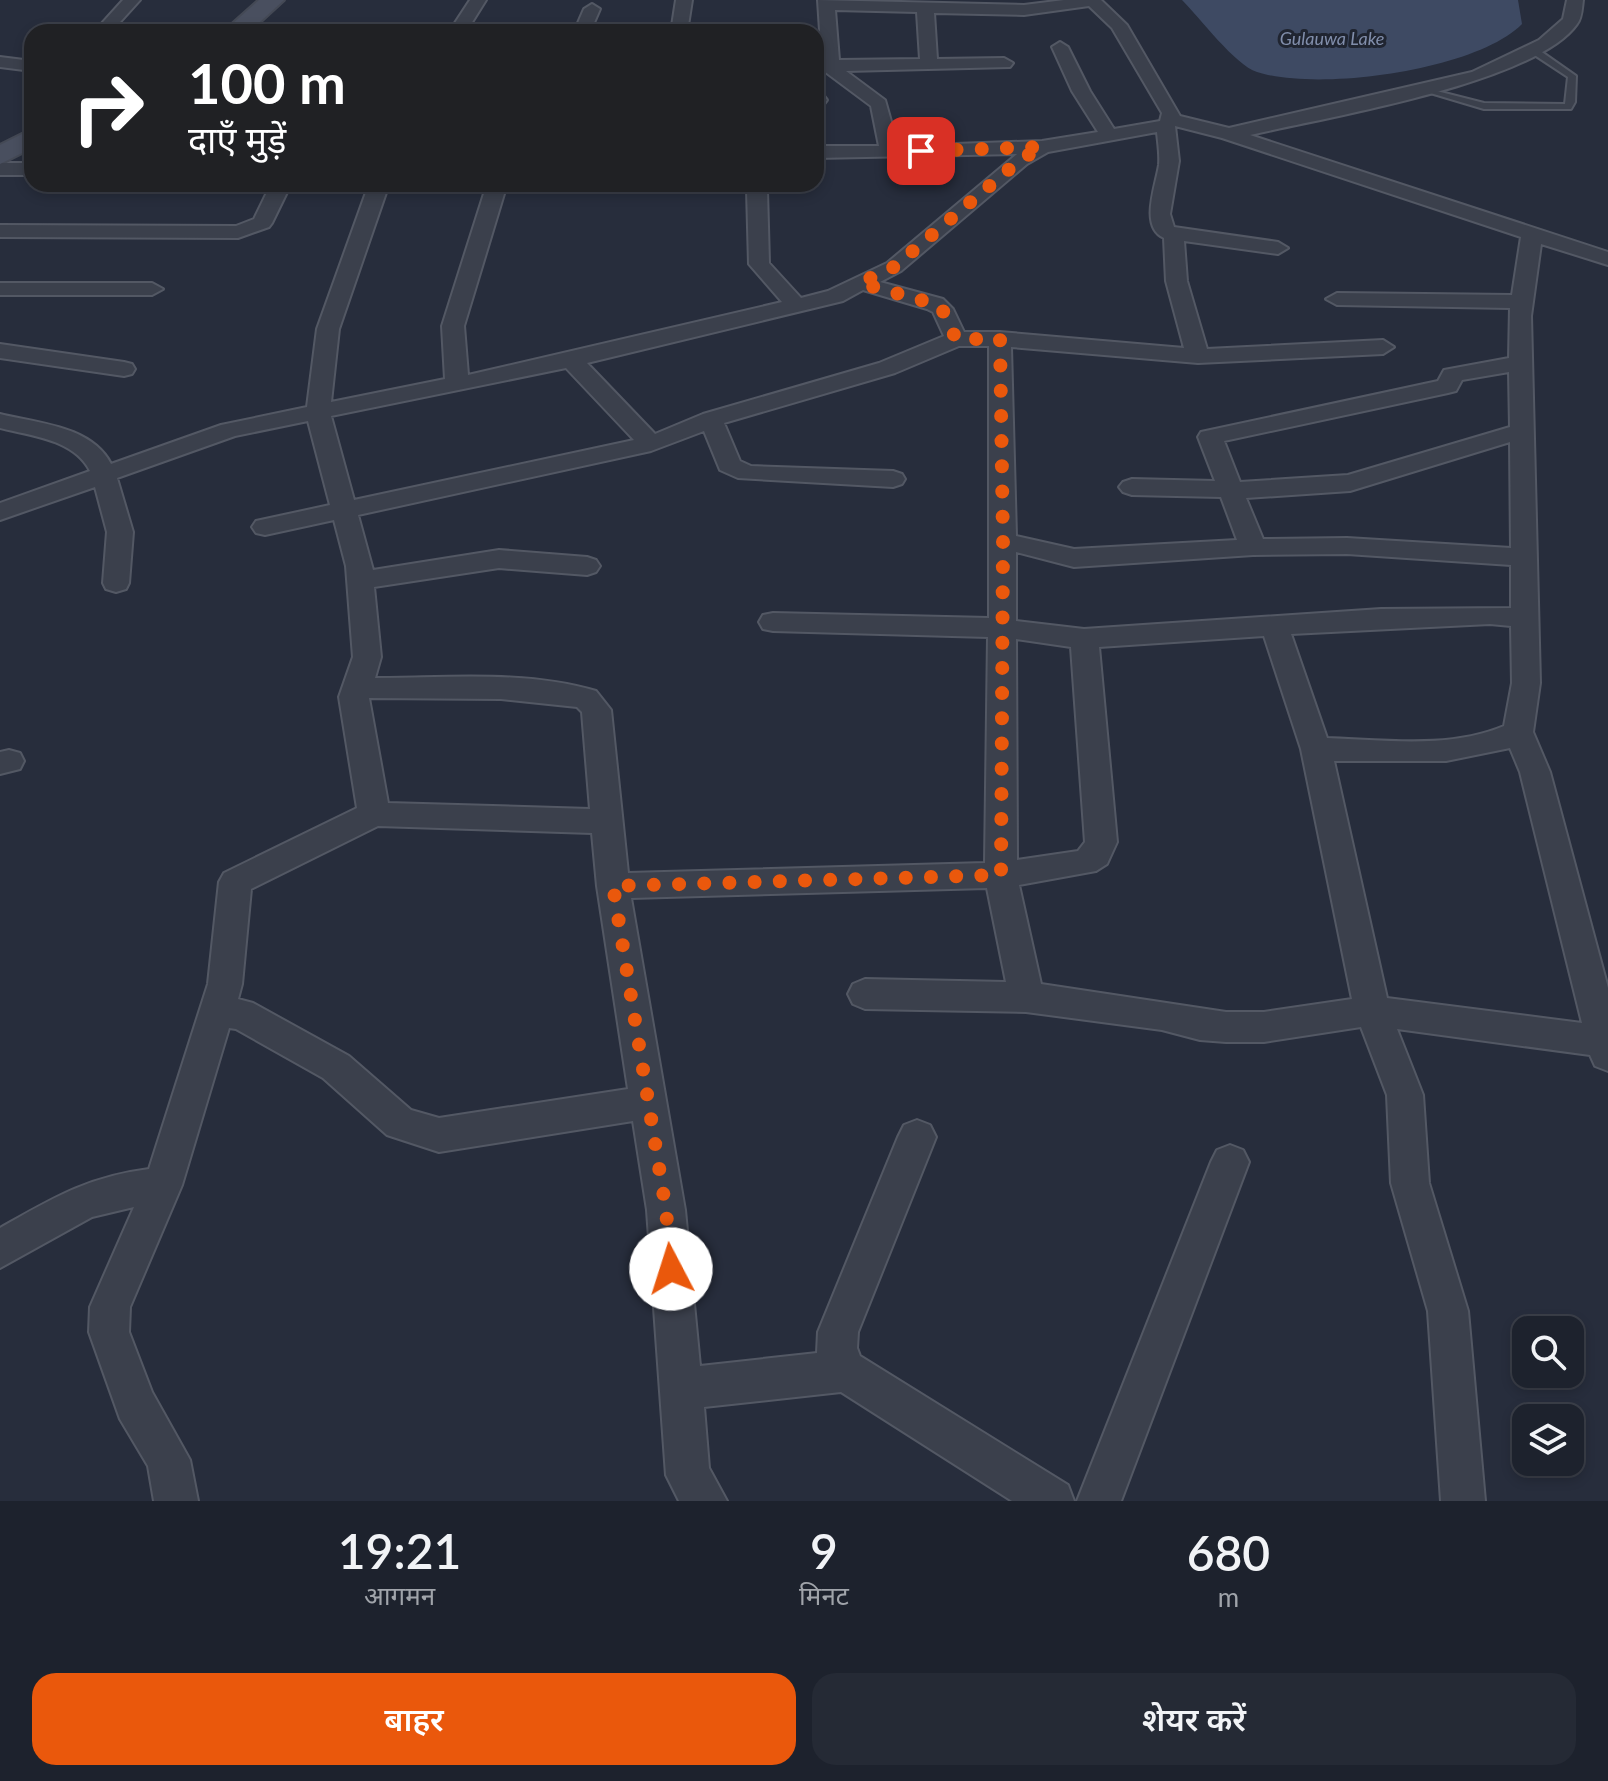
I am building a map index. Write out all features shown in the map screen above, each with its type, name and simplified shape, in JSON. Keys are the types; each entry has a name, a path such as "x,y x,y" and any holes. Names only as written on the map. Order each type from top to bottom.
{"street":[{"path":"110,24 132,0"},
{"path":"253,24 273,0"},
{"path":"464,24 478,0"},
{"path":"680,24 684,0"},
{"path":"824,45 826,2 925,6 971,4 1024,10 1093,0 1119,25 1171,113 1168,122 1169,161 1160,214 1161,225 1166,232 1278,248"},
{"path":"1229,134 1478,76 1545,44 1571,21 1575,0"},
{"path":"925,6 929,64"},
{"path":"585,24 592,9"},
{"path":"1060,47 1081,91 1109,135"},
{"path":"0,62 24,65"},
{"path":"824,67 1004,63"},
{"path":"824,68 879,104 890,151"},
{"path":"824,152 1042,147 1168,122 1229,134 1608,259"},
{"path":"0,156 24,142"},
{"path":"0,512 229,430 571,360 835,296 894,267 1020,160 1042,147"},
{"path":"0,169 24,169"},
{"path":"0,231 238,232 262,223 277,192"},
{"path":"374,814 354,697 367,657 360,581 318,412 328,329 377,192"},
{"path":"457,384 453,326 495,192"},
{"path":"757,192 759,264 796,305"},
{"path":"1532,234 1522,302 1526,683 1518,732 1535,772 1608,1055"},
{"path":"1174,235 1172,258 1178,292 1198,356"},
{"path":"860,283 935,304 942,309 956,339"},
{"path":"0,289 152,289"},
{"path":"1337,299 1522,302"},
{"path":"265,527 651,444 711,419 887,368 956,339 1000,339 1198,356 1383,347"},
{"path":"1000,339 1003,541 1001,875 1026,997"},
{"path":"0,351 124,369"},
{"path":"571,360 651,444"},
{"path":"1253,547 1210,437 1448,386 1452,375 1521,363"},
{"path":"711,419 729,465 734,469 747,473 893,479"},
{"path":"0,421 66,437 95,457 104,475 120,532 116,583"},
{"path":"1132,487 1232,490 1350,483 1522,431"},
{"path":"1003,541 1074,558 1253,547 1347,546 1524,557"},
{"path":"360,581 499,559 587,566"},
{"path":"773,622 1001,628 1084,639 1459,615 1525,618"},
{"path":"1274,625 1316,749 1372,1011 1405,1095 1410,1183 1448,1311 1463,1501"},
{"path":"613,886 1001,875 1085,862 1096,855 1101,842 1084,639"},
{"path":"357,688 485,689 586,698 596,710 613,886 666,1210 688,1475 705,1501"},
{"path":"1316,749 1434,751 1497,743 1518,732"},
{"path":"176,1501 168,1460 135,1404 109,1332 110,1307 163,1185 225,984 235,882 374,814 605,821"},
{"path":"865,994 1026,997 1226,1027 1264,1027 1372,1011 1607,1042"},
{"path":"215,1013 241,1014 336,1067 400,1123 439,1135 648,1102"},
{"path":"917,1137 838,1332 836,1348 845,1371 1052,1501"},
{"path":"1099,1501 1230,1162"},
{"path":"0,1249 80,1203 111,1192 163,1185"},
{"path":"681,1389 845,1371"}],"lane":[{"path":"1421,89 1484,106 1568,107 1572,76 1533,50"}],"water":[{"name":"Gulauwa Lake","path":"1182,0 1518,0 1522,24 1500,40 1435,65 1356,78 1284,78 1248,68"}],"route":[{"path":"671,1269 666,1210 613,886 1001,875 1003,541 1000,339 956,339 942,309 935,304 860,283 894,267 1020,160 1042,147 921,151"}]}
